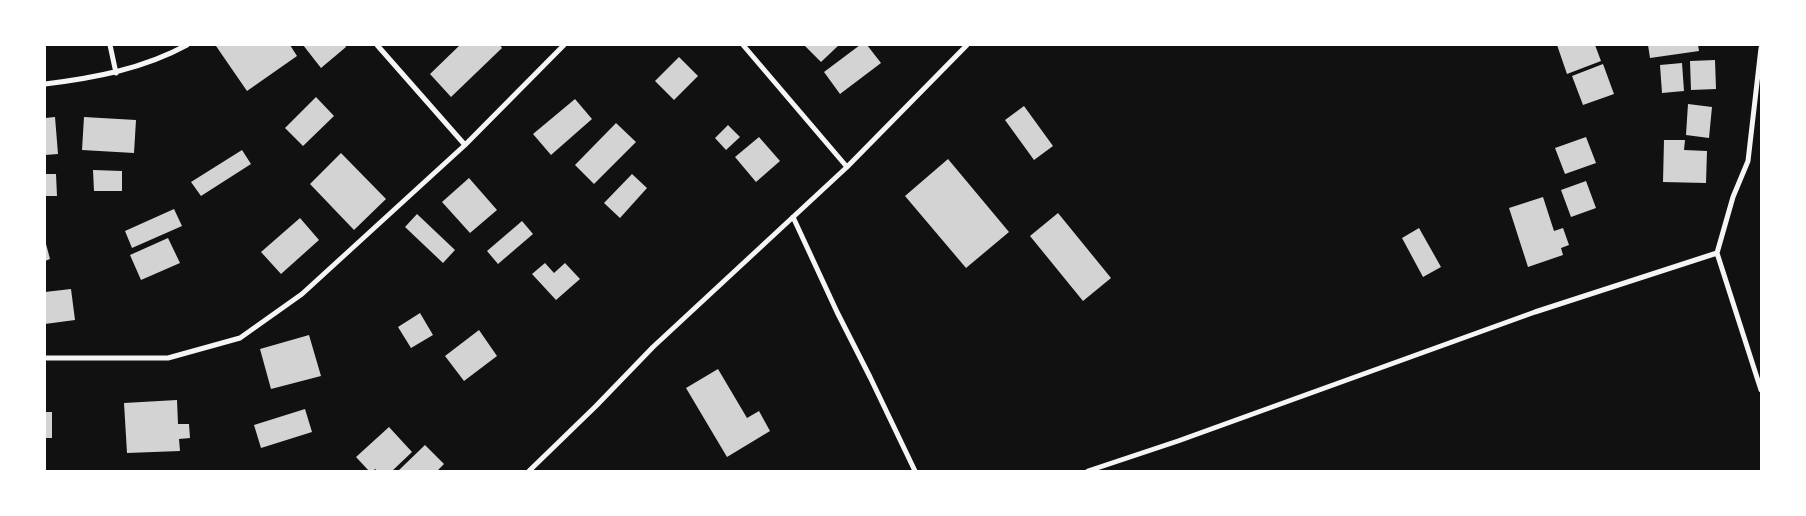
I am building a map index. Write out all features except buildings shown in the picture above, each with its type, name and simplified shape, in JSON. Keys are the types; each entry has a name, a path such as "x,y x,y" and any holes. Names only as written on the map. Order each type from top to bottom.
{"street":[{"path":"110,45 116,73"},
{"path":"45,84 116,73 143,65 187,45"},
{"path":"377,45 465,145"},
{"path":"45,358 168,358 240,338 302,294 465,145 564,45"},
{"path":"743,45 847,167"},
{"path":"529,471 653,347 847,167 967,45"},
{"path":"1761,48 1748,162 1733,197 1717,253 1761,390"},
{"path":"793,217 836,312 870,376 915,471"},
{"path":"1088,471 1187,438 1535,312 1717,253"}]}
